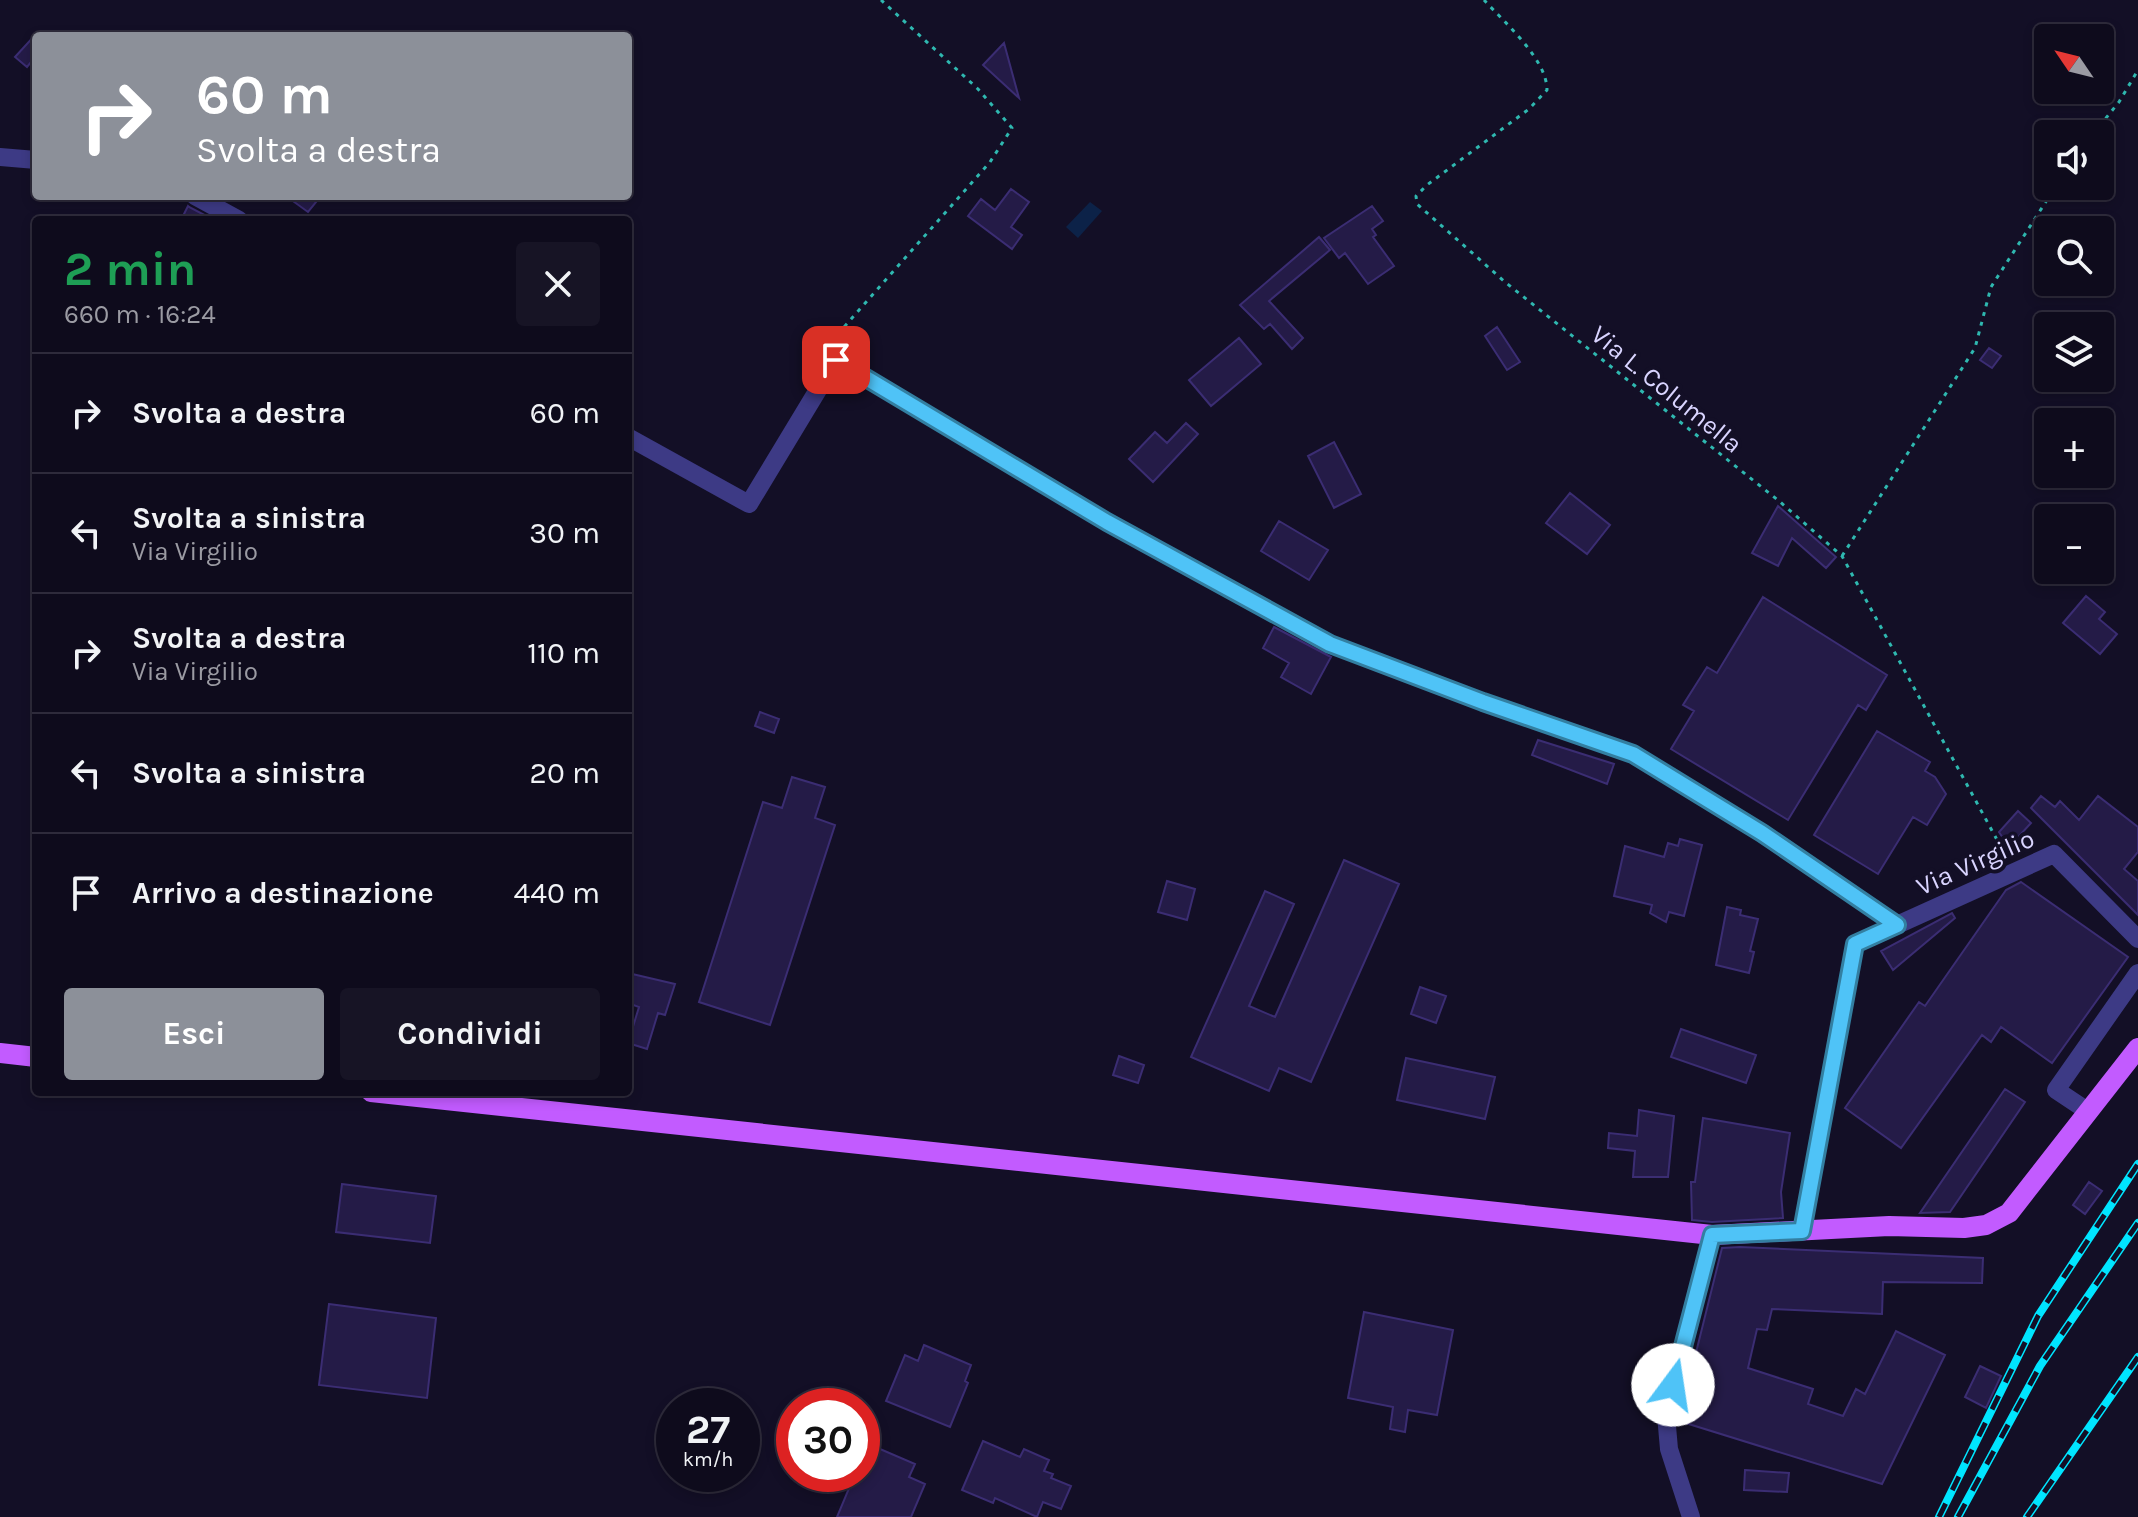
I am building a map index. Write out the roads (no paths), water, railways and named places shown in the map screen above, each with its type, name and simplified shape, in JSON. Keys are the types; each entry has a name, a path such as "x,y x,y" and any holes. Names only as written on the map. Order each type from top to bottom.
{"main road":[{"path":"409,1096 1712,1235 1986,1225 2009,1213 2138,1048"},
{"path":"0,1053 32,1057"}],"street":[{"path":"0,157 32,160"},
{"path":"202,200 232,216"},
{"path":"632,439 749,504 836,360 1107,522 1330,644 1633,754 1762,833 1897,925"},
{"name":"Via Virgilio","path":"1802,1231 1855,944 2054,854 2138,939"},
{"path":"2089,1112 2056,1090 2138,973"},
{"path":"1691,1517 1669,1449 1666,1415 1712,1235"}],"water":[{"path":"1090,202 1102,211 1078,238 1066,227"}],"railway":[{"path":"1939,1517 2038,1316 2138,1164"},
{"path":"1958,1517 2040,1366 2138,1223"},
{"path":"2027,1517 2138,1357"}]}
